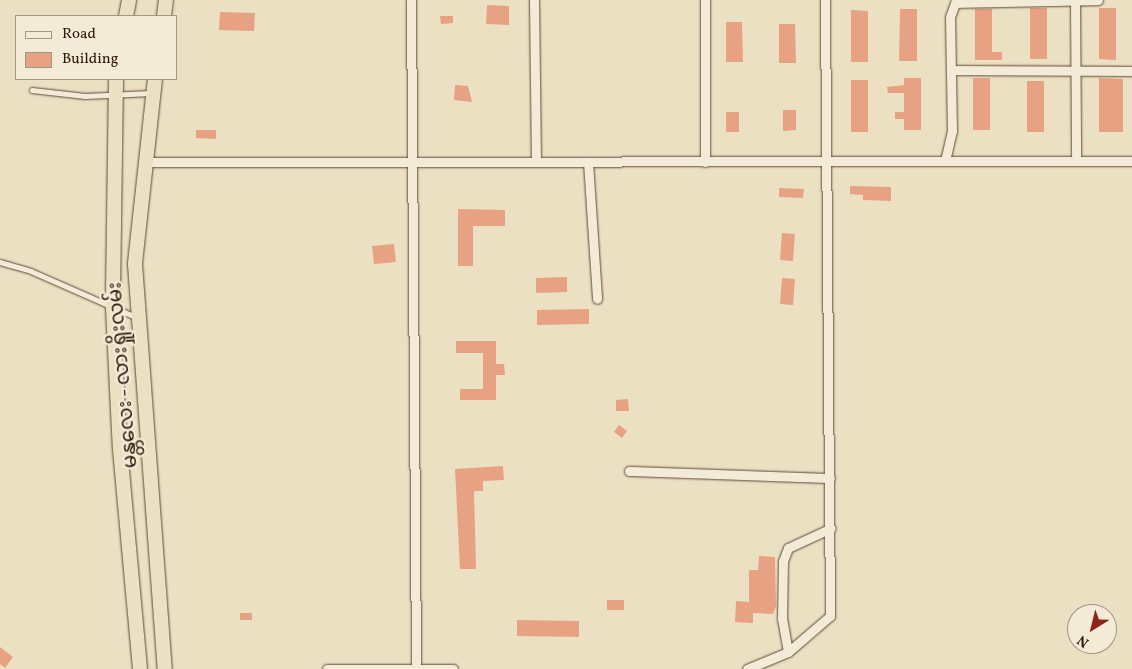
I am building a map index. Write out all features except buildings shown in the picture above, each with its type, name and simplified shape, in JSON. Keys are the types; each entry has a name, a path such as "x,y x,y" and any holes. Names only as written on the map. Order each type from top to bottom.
{"highway":[{"path":"126,15 129,0"},
{"path":"164,15 166,0"},
{"name":"မန္တလေး - လားရှိုးလမ်း","path":"116,80 114,96 113,308 120,449 140,669"},
{"name":"မန္တလေး - လားရှိုးလမ်း","path":"154,86 135,264 165,669"}],"street":[{"path":"411,0 416,668"},
{"path":"534,0 536,161"},
{"path":"705,0 705,162"},
{"path":"747,669 788,652 830,616 831,528 825,162 825,0"},
{"path":"1075,0 1076,161"},
{"path":"945,161 952,131 950,17 955,3 1098,0"},
{"path":"951,70 1132,71"},
{"path":"145,162 1132,161"},
{"path":"588,162 597,299"},
{"path":"630,471 830,478"},
{"path":"788,652 782,619 783,561 788,548 831,528"},
{"path":"327,669 453,669"}],"lane":[{"path":"32,90 114,96 154,86"},
{"path":"0,262 31,271 138,318"}]}
